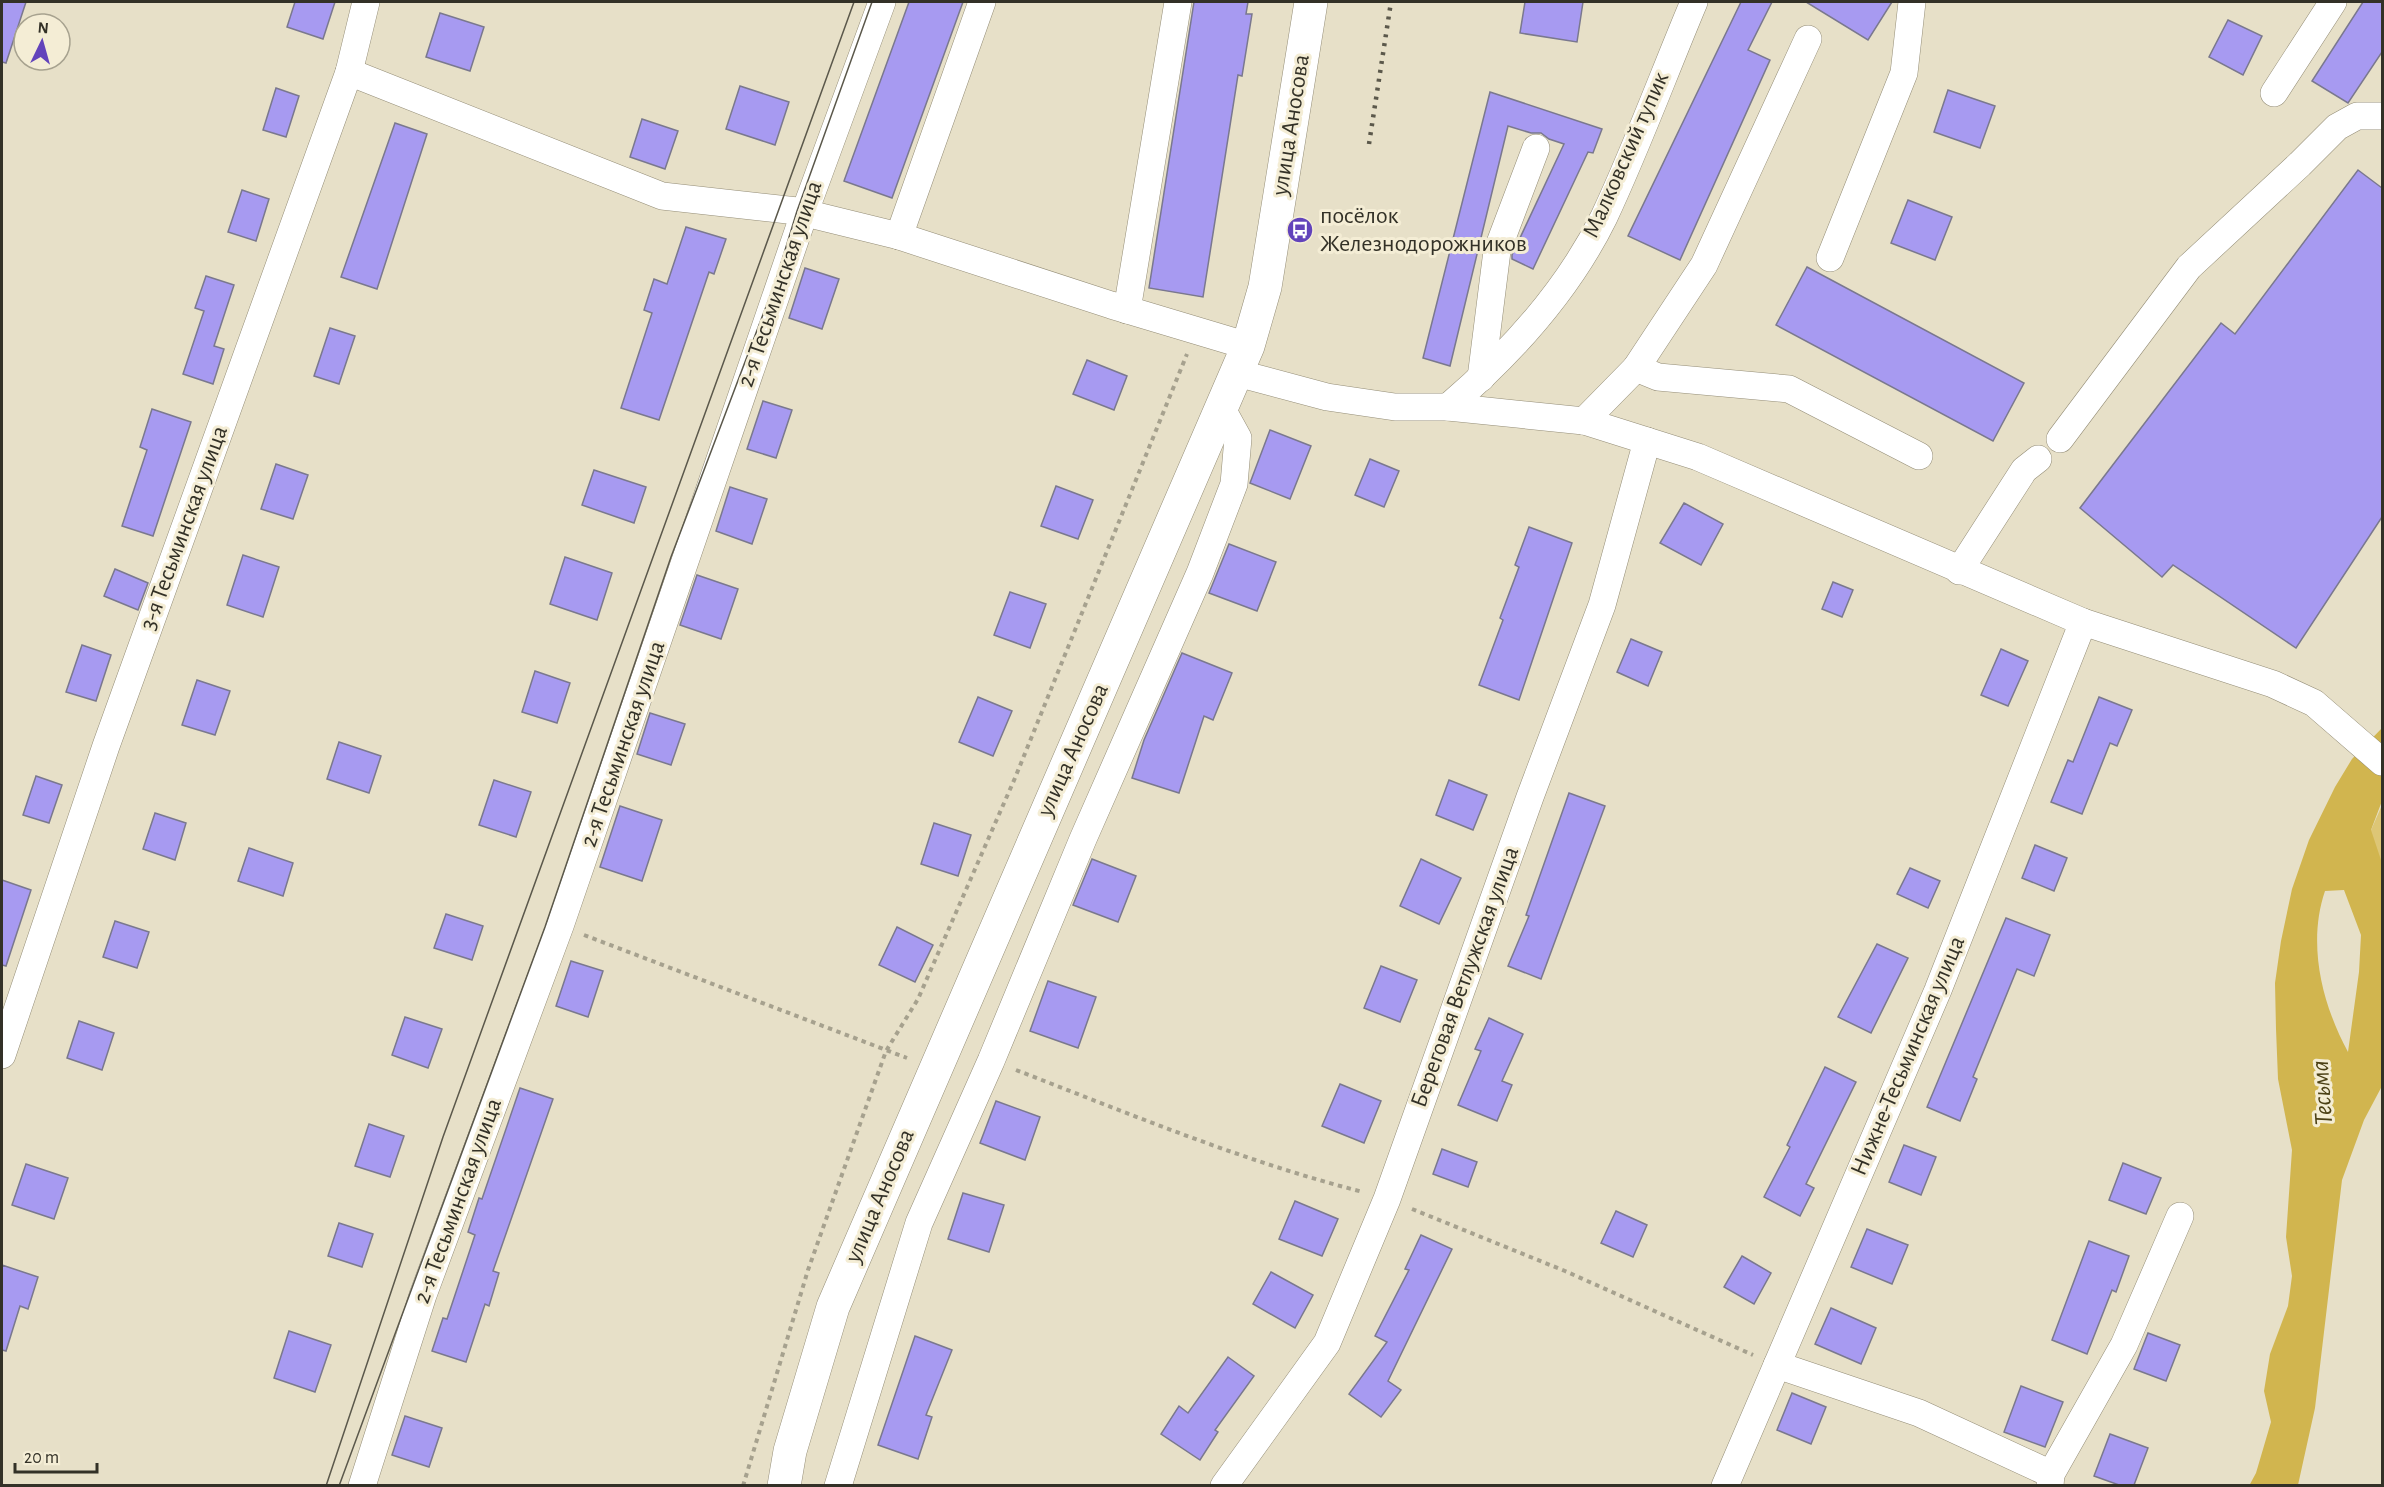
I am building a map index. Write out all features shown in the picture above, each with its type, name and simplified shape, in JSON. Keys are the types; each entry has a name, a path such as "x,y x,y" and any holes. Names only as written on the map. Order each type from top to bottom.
{"main road":[{"name":"улица Аносова","path":"784,1485 790,1451 833,1307 1243,360 1265,287 1311,2"}],"street":[{"name":"3-я Тесьминская улица","path":"2,1055 106,746 349,72 366,2"},
{"name":"2-я Тесьминская улица","path":"362,1485 423,1295 560,926 792,211 882,2"},
{"path":"899,236 982,2"},
{"path":"1127,310 1178,2"},
{"name":"Малковский тупик","path":"1448,407 1481,378 1524,333 1563,284 1603,218 1694,2"},
{"path":"1830,258 1904,73 1912,2"},
{"path":"2274,93 2332,2"},
{"path":"1584,421 1636,368 1704,265 1808,39"},
{"path":"349,72 663,196 792,211 899,236 1197,331 1243,360 1327,397 1395,407 1448,407 1584,421 1698,457 1959,571 2083,622 2273,684 2313,702 2382,762"},
{"path":"2060,439 2189,267 2300,164 2337,126 2357,116 2382,116"},
{"path":"1481,378 1497,251 1536,148"},
{"path":"1636,368 1658,377 1789,389 1919,456"},
{"path":"838,1485 919,1223 991,1061 1083,839 1200,573 1234,484 1238,438 1222,409"},
{"name":"Береговая Ветлужская улица","path":"1224,1485 1327,1343 1387,1198 1530,797 1602,605 1647,441"},
{"path":"1959,571 2024,470 2038,459"},
{"name":"Нижне-Тесьминская улица","path":"1725,1485 1938,990 2083,622"},
{"path":"1777,1365 1918,1413 2050,1480 2124,1345 2180,1216"}],"path":[{"path":"743,1485 808,1270 885,1051 918,999 1010,789 1197,331"},
{"path":"560,926 885,1051 935,1068"},
{"path":"991,1061 1132,1115 1322,1182 1387,1198 1565,1271 1777,1365"}],"shaded area":[{"path":"2382,805 2382,902 2368,837"}],"water":[{"name":"Тесьма","path":"2382,728 2382,801 2371,830 2382,863 2382,1086 2364,1120 2342,1180 2315,1408 2298,1485 2249,1486 2256,1473 2271,1422 2264,1391 2270,1354 2288,1306 2292,1276 2286,1237 2292,1150 2278,1079 2275,983 2292,889 2309,840 2335,787 2352,759","holes":["2344,890 2361,935 2359,972 2348,1052 2331,1014 2320,973 2317,932 2325,891"]}],"building":[{"path":"2,2 26,2 23,12 12,12 12,45 6,63 2,62"},
{"path":"295,2 335,2 323,39 287,27"},
{"path":"909,2 963,2 892,198 844,181"},
{"path":"1194,2 1248,2 1246,14 1252,14 1242,76 1238,75 1203,297 1149,288"},
{"path":"1525,2 1583,2 1577,42 1520,33"},
{"path":"1741,2 1772,2 1748,50 1770,60 1680,260 1628,236"},
{"path":"1806,2 1892,2 1868,40"},
{"path":"2363,2 2382,2 2382,52 2348,103 2312,81"},
{"path":"440,13 484,27 470,71 426,57"},
{"path":"2228,20 2262,36 2243,75 2209,57"},
{"path":"740,86 789,102 775,145 726,129"},
{"path":"276,88 299,96 286,137 263,130"},
{"path":"1948,90 1995,106 1980,148 1934,132"},
{"path":"1490,92 1602,129 1593,153 1588,152 1533,269 1512,259 1512,255 1564,144 1549,139 1541,133 1531,133 1508,126 1450,366 1423,358"},
{"path":"642,119 678,131 665,169 630,157"},
{"path":"395,123 427,134 377,289 341,277"},
{"path":"2358,170 2382,188 2382,517 2296,648 2173,565 2162,577 2080,508 2221,323 2235,334"},
{"path":"242,190 269,199 256,241 228,232"},
{"path":"1908,200 1952,217 1935,260 1891,243"},
{"path":"686,227 726,239 714,274 709,272 659,420 621,408 652,313 644,310 654,279 667,284"},
{"path":"1807,267 2024,383 1993,441 1776,325"},
{"path":"805,268 839,279 822,329 789,318"},
{"path":"206,276 234,285 214,346 224,349 213,384 183,374 204,311 195,308"},
{"path":"330,328 355,336 339,384 314,376"},
{"path":"1087,360 1127,376 1114,410 1073,394"},
{"path":"763,401 792,410 776,458 747,449"},
{"path":"152,409 191,422 153,536 122,526 147,450 140,447"},
{"path":"1270,430 1311,446 1290,499 1250,483"},
{"path":"1370,459 1399,471 1384,507 1355,495"},
{"path":"276,464 308,475 293,519 261,509"},
{"path":"594,470 646,487 634,523 582,505"},
{"path":"1056,486 1093,500 1078,539 1041,526"},
{"path":"730,487 767,499 752,544 716,531"},
{"path":"1684,503 1723,524 1701,565 1660,543"},
{"path":"1529,527 1572,543 1519,700 1479,685 1503,620 1500,618 1519,567 1515,565"},
{"path":"1229,544 1276,562 1257,611 1209,593"},
{"path":"243,555 279,567 263,617 227,605"},
{"path":"565,557 612,573 597,620 550,604"},
{"path":"115,569 148,583 138,610 104,596"},
{"path":"697,575 738,589 721,639 680,625"},
{"path":"1833,582 1853,590 1842,617 1822,609"},
{"path":"1010,592 1046,604 1030,648 994,635"},
{"path":"1631,639 1662,652 1648,686 1617,672"},
{"path":"82,645 111,655 96,701 66,692"},
{"path":"2001,649 2028,661 2008,706 1981,695"},
{"path":"1182,653 1232,673 1213,720 1204,716 1179,793 1132,778 1144,740"},
{"path":"535,671 570,683 557,723 522,712"},
{"path":"197,680 230,691 215,735 182,725"},
{"path":"978,697 1012,711 993,756 959,742"},
{"path":"2099,697 2132,710 2117,746 2110,743 2082,814 2051,802 2068,760 2073,762"},
{"path":"650,713 685,724 671,765 637,754"},
{"path":"339,742 381,756 369,793 327,779"},
{"path":"36,776 62,785 49,823 23,815"},
{"path":"494,780 531,792 516,837 479,825"},
{"path":"1449,780 1487,795 1473,830 1436,815"},
{"path":"1569,793 1605,806 1541,979 1508,966 1529,916 1526,915"},
{"path":"620,806 662,820 642,881 600,867"},
{"path":"155,813 186,823 175,860 143,849"},
{"path":"934,823 971,835 958,876 921,864"},
{"path":"2035,845 2067,858 2054,891 2022,878"},
{"path":"249,848 293,863 283,896 238,881"},
{"path":"1092,859 1136,876 1118,922 1073,905"},
{"path":"1421,859 1461,878 1439,924 1400,906"},
{"path":"1910,868 1940,881 1928,908 1897,894"},
{"path":"2,880 31,890 6,966 2,965"},
{"path":"446,914 483,926 472,960 434,948"},
{"path":"2006,918 2050,935 2034,976 2017,969 1973,1077 1977,1079 1960,1121 1927,1107"},
{"path":"115,921 149,932 137,968 103,957"},
{"path":"897,927 933,945 915,982 879,965"},
{"path":"1877,944 1908,958 1871,1033 1838,1017"},
{"path":"571,961 603,971 588,1017 556,1006"},
{"path":"1381,966 1417,980 1400,1022 1364,1008"},
{"path":"1048,981 1096,997 1078,1048 1030,1031"},
{"path":"405,1017 442,1029 428,1068 392,1055"},
{"path":"1489,1018 1523,1034 1502,1081 1512,1085 1497,1121 1458,1105 1481,1051 1475,1049"},
{"path":"79,1021 114,1033 102,1070 67,1058"},
{"path":"1825,1067 1856,1082 1806,1184 1814,1188 1800,1216 1764,1197 1790,1147 1787,1145"},
{"path":"1340,1084 1381,1101 1364,1143 1322,1126"},
{"path":"520,1088 553,1099 493,1271 499,1273 489,1306 485,1304 466,1362 432,1351 443,1318 447,1319 475,1235 468,1232 479,1198 482,1199"},
{"path":"996,1101 1040,1117 1025,1160 980,1143"},
{"path":"369,1124 404,1136 390,1177 355,1166"},
{"path":"1904,1145 1936,1157 1921,1195 1889,1182"},
{"path":"1442,1149 1477,1162 1468,1187 1433,1174"},
{"path":"2123,1163 2161,1178 2146,1214 2109,1200"},
{"path":"26,1164 68,1178 54,1219 12,1205"},
{"path":"963,1193 1004,1205 989,1252 948,1239"},
{"path":"1295,1201 1338,1219 1322,1256 1279,1239"},
{"path":"1616,1211 1647,1225 1633,1257 1601,1243"},
{"path":"339,1223 373,1234 362,1267 328,1256"},
{"path":"1867,1229 1908,1245 1892,1284 1851,1267"},
{"path":"1421,1235 1452,1249 1388,1381 1401,1390 1381,1417 1349,1394 1387,1342 1375,1336 1409,1270 1405,1269"},
{"path":"2089,1241 2129,1256 2116,1292 2112,1290 2087,1354 2052,1340"},
{"path":"1742,1256 1771,1273 1754,1304 1724,1287"},
{"path":"2,1265 38,1277 28,1309 20,1306 6,1351 2,1350"},
{"path":"1271,1272 1313,1295 1295,1328 1253,1304"},
{"path":"1831,1308 1876,1328 1861,1364 1815,1344"},
{"path":"289,1331 331,1345 315,1392 274,1378"},
{"path":"2148,1333 2180,1345 2166,1381 2134,1369"},
{"path":"915,1336 952,1350 926,1415 932,1417 918,1459 878,1445"},
{"path":"1228,1357 1254,1376 1215,1430 1218,1432 1200,1460 1161,1434 1179,1406 1188,1413"},
{"path":"2021,1386 2063,1402 2045,1447 2004,1432"},
{"path":"1792,1393 1826,1407 1811,1444 1777,1430"},
{"path":"405,1416 442,1428 429,1467 392,1455"},
{"path":"2110,1434 2148,1448 2134,1485 2119,1485 2094,1476"}],"tram line":[{"path":"326,1486 443,1137 854,2"},
{"path":"339,1486 545,927 671,557 775,283 797,211 872,2"}],"railway":[{"path":"1369,144 1391,2"}],"place":[{"name":"посёлок Железнодорожников","path":"1300,230"}]}
